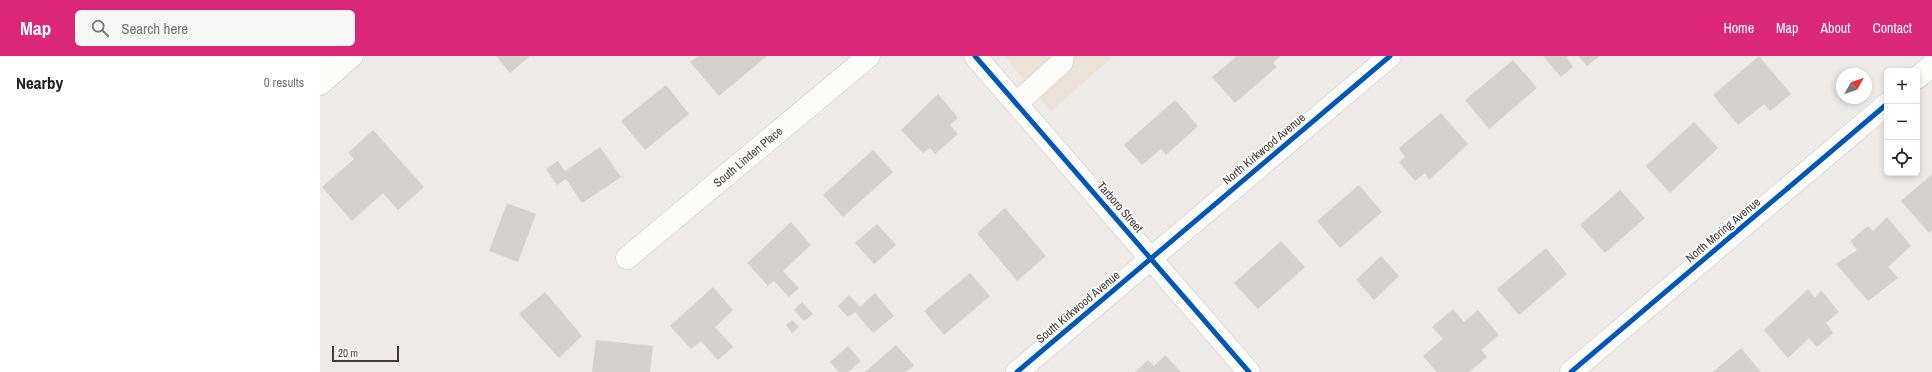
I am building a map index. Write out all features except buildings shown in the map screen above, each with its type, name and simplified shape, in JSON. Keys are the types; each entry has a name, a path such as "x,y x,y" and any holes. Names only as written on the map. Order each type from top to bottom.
{"street":[{"path":"325,71 352,56"},
{"name":"South Linden Place","path":"627,258 869,56"},
{"name":"Tarboro Street","path":"975,56 1152,258 1248,372"},
{"path":"1016,103 1062,62 1063,56"},
{"name":"North Kirkwood Avenue","path":"1152,258 1390,56"},
{"path":"1920,75 1932,65"},
{"name":"North Moring Avenue","path":"1571,372 1884,107"},
{"name":"South Kirkwood Avenue","path":"1017,372 1152,258"}],"shaded area":[{"path":"1004,56 1114,56 1051,111"}],"cycle path":[{"path":"975,56 1249,372"},
{"path":"1017,372 1390,56"},
{"path":"1571,372 1884,107"}]}
